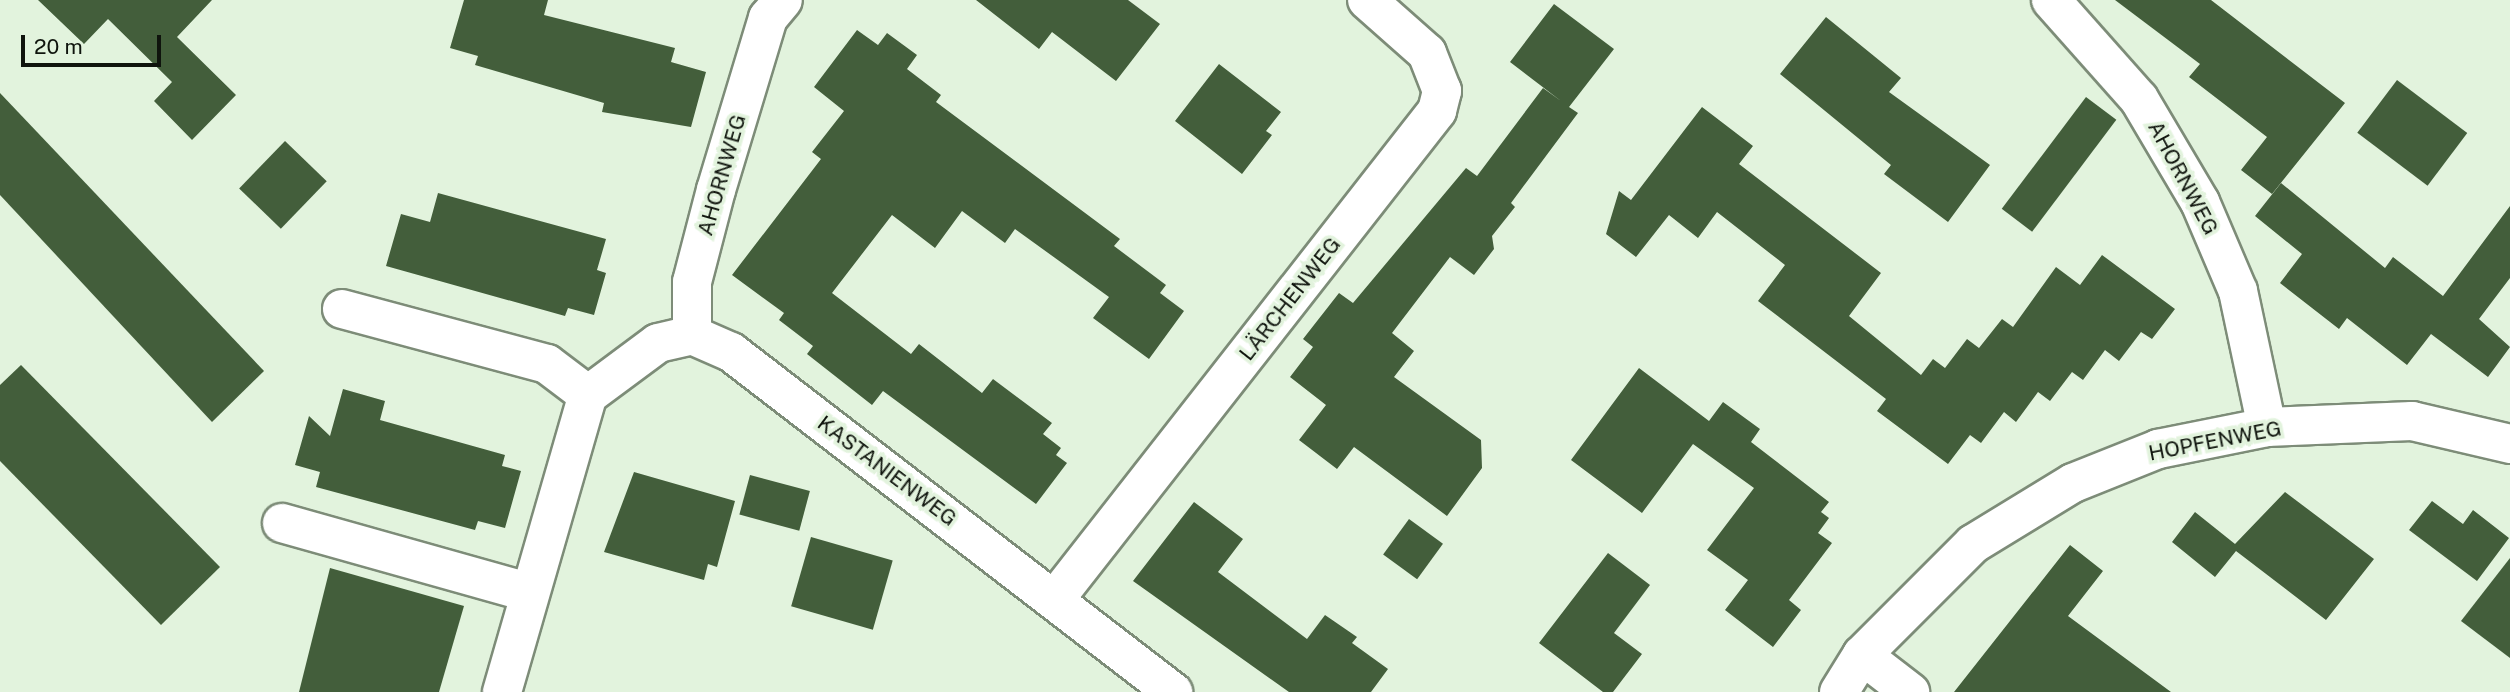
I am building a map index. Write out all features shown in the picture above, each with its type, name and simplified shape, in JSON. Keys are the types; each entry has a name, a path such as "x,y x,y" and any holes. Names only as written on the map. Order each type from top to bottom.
{"street":[{"name":"LÄRCHENWEG","path":"1055,599 1437,111 1442,91 1427,52 1367,0"},
{"name":"AHORNWEG","path":"2050,0 2139,99 2200,202 2238,291 2267,427"},
{"name":"AHORNWEG","path":"692,335 692,282 764,6"},
{"path":"342,309 547,364 588,395"},
{"name":"KASTANIENWEG","path":"692,335 731,352 1173,692"},
{"path":"502,692 528,592 588,395 658,342 692,335"},
{"name":"HOPFENWEG","path":"1839,692 1862,655 1973,544 2073,483 2158,449 2267,427 2412,421 2510,444"},
{"path":"282,523 528,592"},
{"path":"1862,655 1910,692"}],"building":[{"path":"38,0 212,0 177,37 236,95 192,140 154,101 172,82 108,19 84,44"},
{"path":"464,0 548,0 544,15 675,48 671,62 706,72 691,127 602,112 604,103 475,65 478,56 450,48"},
{"path":"976,0 1128,0 1160,24 1116,81 1052,32 1039,49"},
{"path":"2115,0 2211,0 2345,103 2272,194 2241,170 2267,137 2189,77 2200,64"},
{"path":"1554,4 1614,49 1569,107 1578,113 1511,203 1515,207 1492,236 1494,249 1474,275 1450,257 1392,333 1414,351 1394,377 1481,440 1482,468 1447,516 1354,447 1337,469 1299,440 1326,405 1290,377 1313,347 1303,339 1339,293 1353,303 1466,168 1477,176 1543,88 1561,101 1510,62"},
{"path":"1826,17 1901,78 1889,92 1990,165 1948,222 1884,174 1891,165 1780,74"},
{"path":"857,30 878,45 887,33 917,55 907,69 941,95 936,102 1120,239 1114,246 1166,285 1160,293 1184,311 1149,359 1093,318 1109,297 1015,229 1005,243 962,211 935,248 892,215 832,293 911,354 919,344 982,393 993,379 1052,423 1043,434 1061,448 1056,455 1067,463 1036,504 883,391 872,405 807,354 813,346 779,320 784,313 732,275 821,159 812,152 844,111 814,87"},
{"path":"1219,64 1281,112 1266,131 1272,135 1242,174 1175,121"},
{"path":"2397,80 2467,133 2428,186 2357,133"},
{"path":"0,93 264,371 212,422 0,195"},
{"path":"2086,97 2116,120 2032,232 2002,209"},
{"path":"1702,107 1753,146 1739,164 1881,273 1849,316 1921,375 1933,359 1945,368 1967,339 1979,348 2002,319 2013,327 2056,267 2080,285 2102,255 2175,309 2152,339 2141,332 2119,361 2105,350 2083,380 2072,372 2050,401 2038,392 2016,422 2004,412 1981,443 1970,435 1948,464 1877,411 1886,399 1758,301 1785,265 1717,212 1698,238 1669,215 1636,257 1606,234 1619,191 1631,200"},
{"path":"285,141 327,181 281,229 239,188"},
{"path":"2281,183 2385,268 2393,257 2443,296 2510,206 2510,278 2479,319 2510,347 2488,377 2431,334 2407,365 2347,318 2339,329 2280,283 2302,254 2255,216"},
{"path":"438,193 606,239 597,270 606,273 594,315 568,308 565,316 386,266 401,214 430,222"},
{"path":"21,365 220,567 161,625 0,461 0,385"},
{"path":"1639,368 1709,421 1723,402 1760,429 1751,442 1829,502 1821,512 1829,518 1818,533 1832,543 1789,600 1801,610 1773,647 1725,610 1748,580 1707,550 1754,488 1693,444 1642,513 1571,460"},
{"path":"343,389 385,401 380,420 505,455 502,466 521,471 505,528 478,521 475,530 316,487 320,472 295,465 309,416 330,436"},
{"path":"634,472 735,501 717,567 708,564 704,580 604,552"},
{"path":"750,475 810,491 799,531 739,515"},
{"path":"2285,492 2374,559 2326,620 2236,551 2215,577 2172,542 2195,512 2235,544"},
{"path":"2432,501 2463,524 2473,510 2509,538 2477,581 2409,530"},
{"path":"1194,502 1243,539 1218,572 1307,639 1325,615 1357,637 1352,643 1388,669 1371,692 1289,692 1133,581"},
{"path":"1409,519 1443,544 1417,579 1383,555"},
{"path":"811,537 893,560 873,630 791,606"},
{"path":"2070,545 2103,571 2068,616 2171,692 1954,692"},
{"path":"1608,553 1650,585 1614,633 1642,654 1613,692 1603,692 1539,643"},
{"path":"2510,558 2510,658 2461,621"},
{"path":"330,568 464,606 439,692 299,692"}]}
